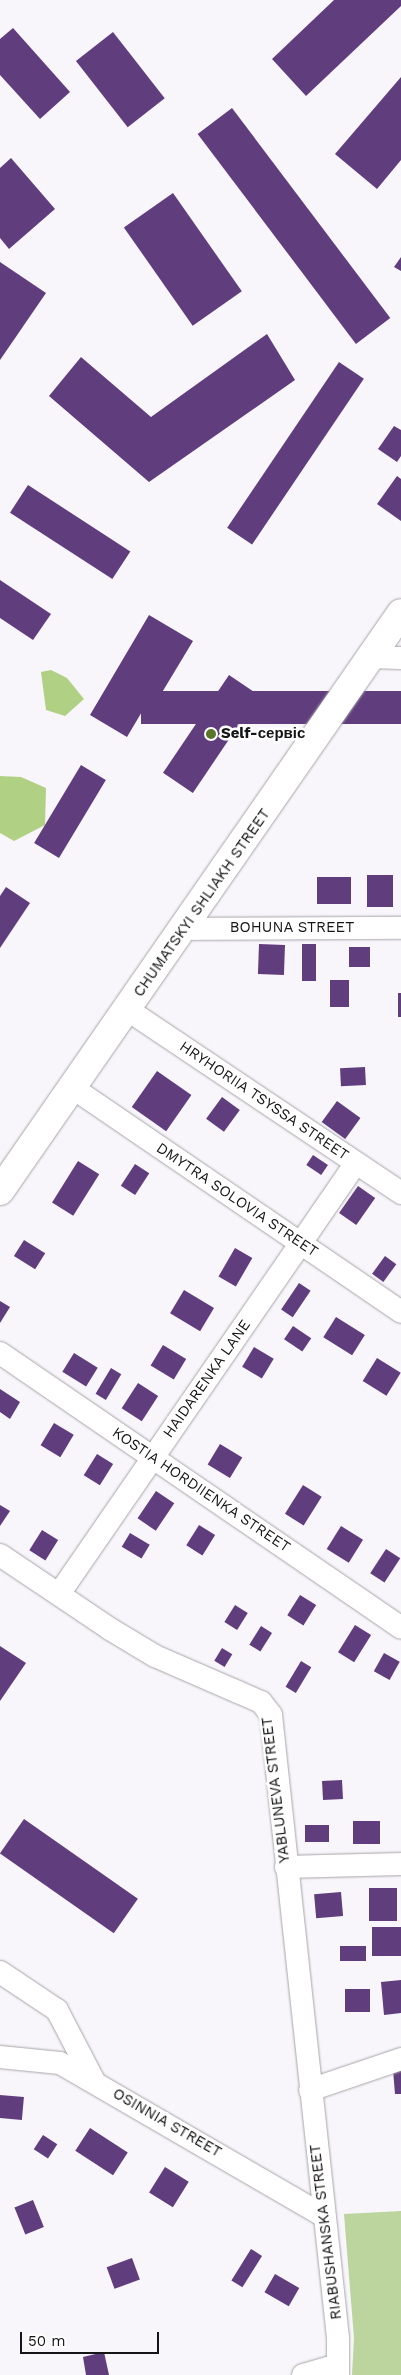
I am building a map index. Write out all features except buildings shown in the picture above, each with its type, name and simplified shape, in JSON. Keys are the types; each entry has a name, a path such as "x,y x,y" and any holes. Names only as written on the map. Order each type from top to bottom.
{"main road":[{"name":"CHUMATSKYI SHLIAKH STREET","path":"0,1191 128,1010 401,612"}],"street":[{"path":"370,657 401,658"},
{"name":"BOHUNA STREET","path":"184,929 401,928"},
{"name":"HRYHORIIA TSYSSA STREET","path":"128,1010 401,1193"},
{"name":"DMYTRA SOLOVIA STREET","path":"73,1088 401,1312"},
{"name":"HAIDARENKA LANE","path":"59,1594 356,1164"},
{"name":"KOSTIA HORDIIENKA STREET","path":"0,1353 401,1628"},
{"name":"YABLUNEVA STREET","path":"0,1556 155,1656 261,1702 270,1715 310,2090"},
{"path":"286,1867 401,1864"},
{"path":"0,1972 57,2010 94,2081"},
{"name":"OSINNIA STREET","path":"0,2057 60,2063 324,2216"},
{"path":"310,2090 401,2059"},
{"name":"RIABUSHANSKA STREET","path":"310,2090 338,2370"},
{"path":"303,2375 338,2370"}],"green space":[{"path":"51,670 67,678 84,699 65,716 46,710 41,672"},
{"path":"0,776 21,777 46,788 45,825 14,841 0,833"},
{"path":"401,2211 401,2375 352,2375 354,2338 344,2214"}],"place":[{"name":"Self-сервіс","path":"211,734"}]}
